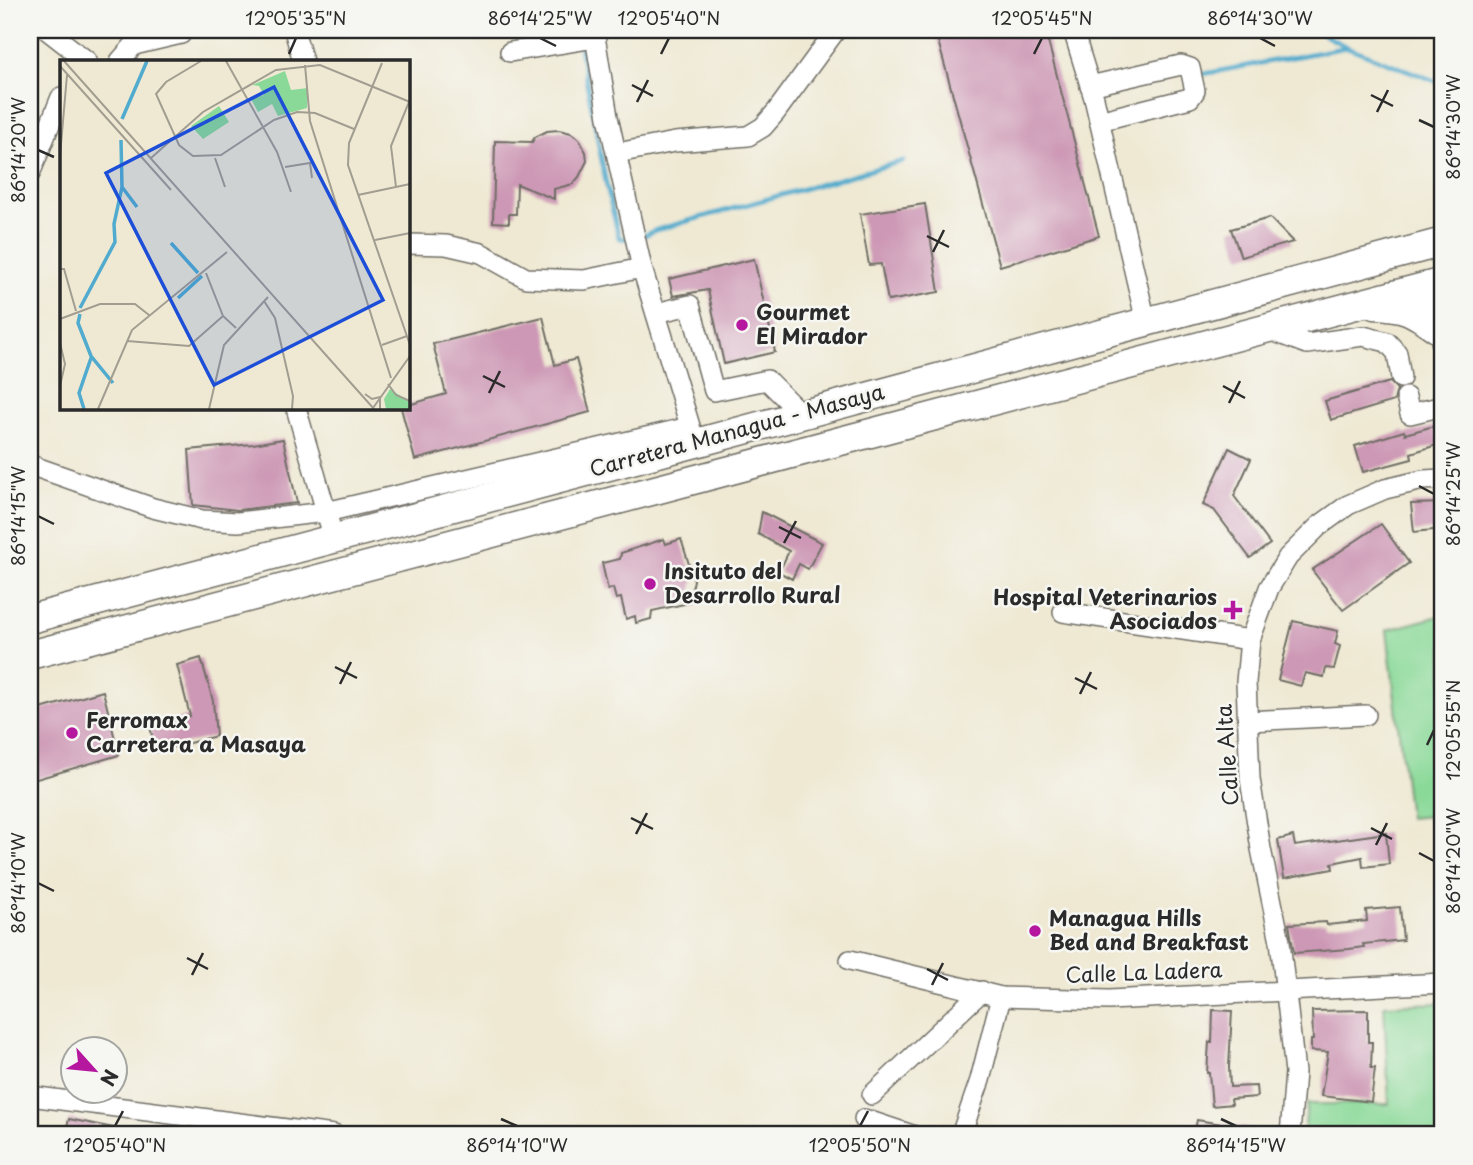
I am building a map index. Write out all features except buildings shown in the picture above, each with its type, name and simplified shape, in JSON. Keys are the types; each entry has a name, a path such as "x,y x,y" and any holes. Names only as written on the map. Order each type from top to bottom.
{"highway":[{"name":"Carretera Managua - Masaya","path":"30,619 330,525 693,435 801,414 1443,242"},
{"path":"1435,284 1433,265 1443,257"},
{"path":"1269,289 1311,289 1403,268 1435,284"},
{"name":"Carretera Managua - Masaya","path":"30,655 1435,284"},
{"path":"1361,305 1401,306 1416,313 1441,339"},
{"path":"554,516 567,502 600,483 676,460 693,435 711,450 770,437 838,440"}],"street":[{"path":"47,30 82,60"},
{"path":"294,30 303,60"},
{"path":"617,153 675,142 748,136 763,127 776,112 836,30"},
{"path":"1073,30 1099,121 1146,322"},
{"path":"121,60 134,45 181,34"},
{"path":"510,51 594,34 608,117 642,268 693,435"},
{"path":"1090,86 1181,65 1190,68 1195,91 1190,98 1099,121"},
{"path":"30,174 60,99"},
{"path":"410,244 446,245 481,253 526,278 584,280 642,268"},
{"path":"1435,284 1441,339"},
{"path":"656,313 690,305 714,391 767,380 801,414"},
{"path":"1267,329 1307,344 1363,336 1387,342 1396,352 1410,414 1443,406"},
{"path":"30,465 120,498 202,520 330,525 297,410"},
{"name":"Calle Alta","path":"1290,1135 1295,1072 1280,941 1250,779 1246,682 1250,640 1269,588 1288,557 1319,526 1348,505 1385,489 1423,480 1443,479"},
{"path":"1063,612 1250,640"},
{"path":"1248,721 1366,715"},
{"name":"Calle La Ladera","path":"850,960 992,994 1109,1000 1443,983"},
{"path":"872,1095 992,994"},
{"path":"961,1135 980,1080 992,994"},
{"path":"30,1096 334,1135"},
{"path":"864,1119 912,1135"}],"green space":[{"path":"1443,615 1443,815 1409,818 1387,630"},
{"path":"1443,1003 1443,1135 1304,1135 1307,1104 1389,1104 1384,1005"}],"waterway":[{"path":"1315,30 1347,47"},
{"path":"580,47 619,238 630,239"},
{"path":"1198,75 1347,47 1443,84"},
{"path":"641,237 656,230 903,161"}],"place":[{"name":"Gourmet El Mirador","path":"742,325"},
{"name":"Insituto del Desarrollo Rural","path":"650,584"},
{"name":"Hospital Veterinarios Asociados","path":"1233,610"},
{"name":"Ferromax Carretera a Masaya","path":"72,733"},
{"name":"Managua Hills Bed and Breakfast","path":"1035,931"}]}
